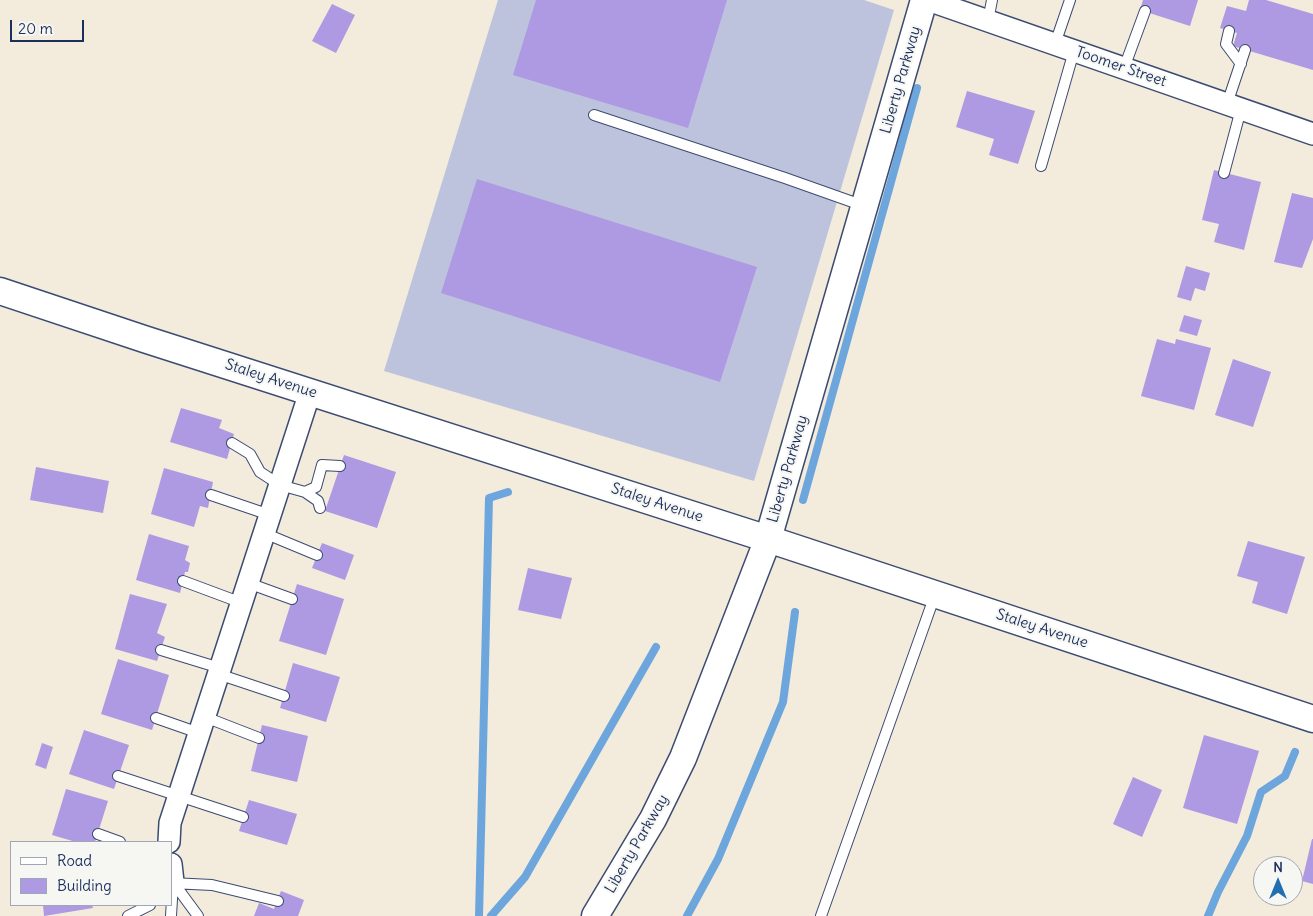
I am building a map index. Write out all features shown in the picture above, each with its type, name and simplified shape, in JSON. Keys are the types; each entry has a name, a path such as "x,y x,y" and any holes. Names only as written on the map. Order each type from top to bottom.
{"street":[{"name":"Liberty Parkway","path":"595,916 654,819 683,758 768,539 924,0"},
{"name":"Toomer Street","path":"928,0 1313,134"},
{"name":"Staley Avenue","path":"0,291 768,539 1313,719"},
{"path":"169,841 170,823 310,392"}],"lane":[{"path":"988,21 992,0"},
{"path":"1041,166 1064,48 1070,0"},
{"path":"1124,68 1145,11"},
{"path":"1229,30 1226,44 1240,64"},
{"path":"1224,172 1240,64 1245,50"},
{"path":"594,115 864,206"},
{"path":"232,443 250,454 260,472 280,485 305,492 318,502 320,508"},
{"path":"305,492 316,487 322,465 340,466"},
{"path":"211,494 267,524 317,555"},
{"path":"183,581 245,593 292,599"},
{"path":"821,916 935,594"},
{"path":"161,650 284,696"},
{"path":"156,718 202,725 259,738"},
{"path":"118,776 243,817"},
{"path":"98,834 117,841"},
{"path":"172,878 278,900"},
{"path":"172,878 198,916"},
{"path":"128,916 148,906"}],"shaded area":[{"path":"498,0 864,0 894,10 754,481 384,371"}],"building":[{"path":"536,0 727,0 688,128 513,75"},
{"path":"1143,0 1198,0 1190,26 1140,10"},
{"path":"1249,0 1266,0 1313,14 1313,70 1233,46 1237,33 1220,28 1227,6 1246,11"},
{"path":"332,4 355,15 336,53 312,41"},
{"path":"967,91 1035,111 1018,164 989,155 994,139 956,127"},
{"path":"1214,170 1261,182 1244,250 1214,242 1219,224 1202,220"},
{"path":"477,179 757,267 720,382 441,293"},
{"path":"1292,193 1313,198 1313,239 1302,268 1274,262"},
{"path":"1186,266 1210,273 1205,291 1195,288 1191,301 1177,297"},
{"path":"1184,315 1202,320 1197,336 1179,331"},
{"path":"1157,339 1175,344 1176,339 1211,348 1194,410 1141,396"},
{"path":"1233,359 1271,372 1253,427 1215,415"},
{"path":"181,408 222,420 219,428 234,434 227,459 170,442"},
{"path":"344,455 396,472 377,528 325,511"},
{"path":"36,467 109,481 103,513 30,500"},
{"path":"164,468 213,482 208,508 200,506 194,527 151,514"},
{"path":"149,534 189,546 185,560 190,563 188,572 185,572 180,593 136,580"},
{"path":"1248,541 1305,557 1287,614 1252,603 1258,582 1237,576"},
{"path":"322,543 354,555 345,580 312,568"},
{"path":"528,568 572,578 561,619 518,610"},
{"path":"297,584 344,599 326,655 279,641"},
{"path":"130,594 167,604 157,633 165,637 157,661 115,649"},
{"path":"118,659 169,675 152,730 101,714"},
{"path":"293,663 340,677 326,722 280,708"},
{"path":"262,725 308,736 297,782 251,771"},
{"path":"84,730 129,745 114,789 69,774"},
{"path":"1204,735 1259,751 1237,824 1183,808"},
{"path":"42,743 53,747 46,769 35,765"},
{"path":"1133,777 1162,790 1142,837 1113,824"},
{"path":"66,789 108,801 95,841 73,841 52,835"},
{"path":"249,800 297,814 287,845 239,831"},
{"path":"1313,839 1313,884 1303,881"},
{"path":"281,891 304,900 298,916 254,916 259,903 274,909"},
{"path":"43,906 92,906 93,908 44,916"}],"waterway":[{"path":"803,500 917,88"},
{"path":"479,916 489,498 508,492"},
{"path":"687,916 718,859 783,702 795,612"},
{"path":"491,916 525,877 656,647"},
{"path":"1208,916 1218,892 1247,836 1261,792 1285,776 1295,752"}]}
